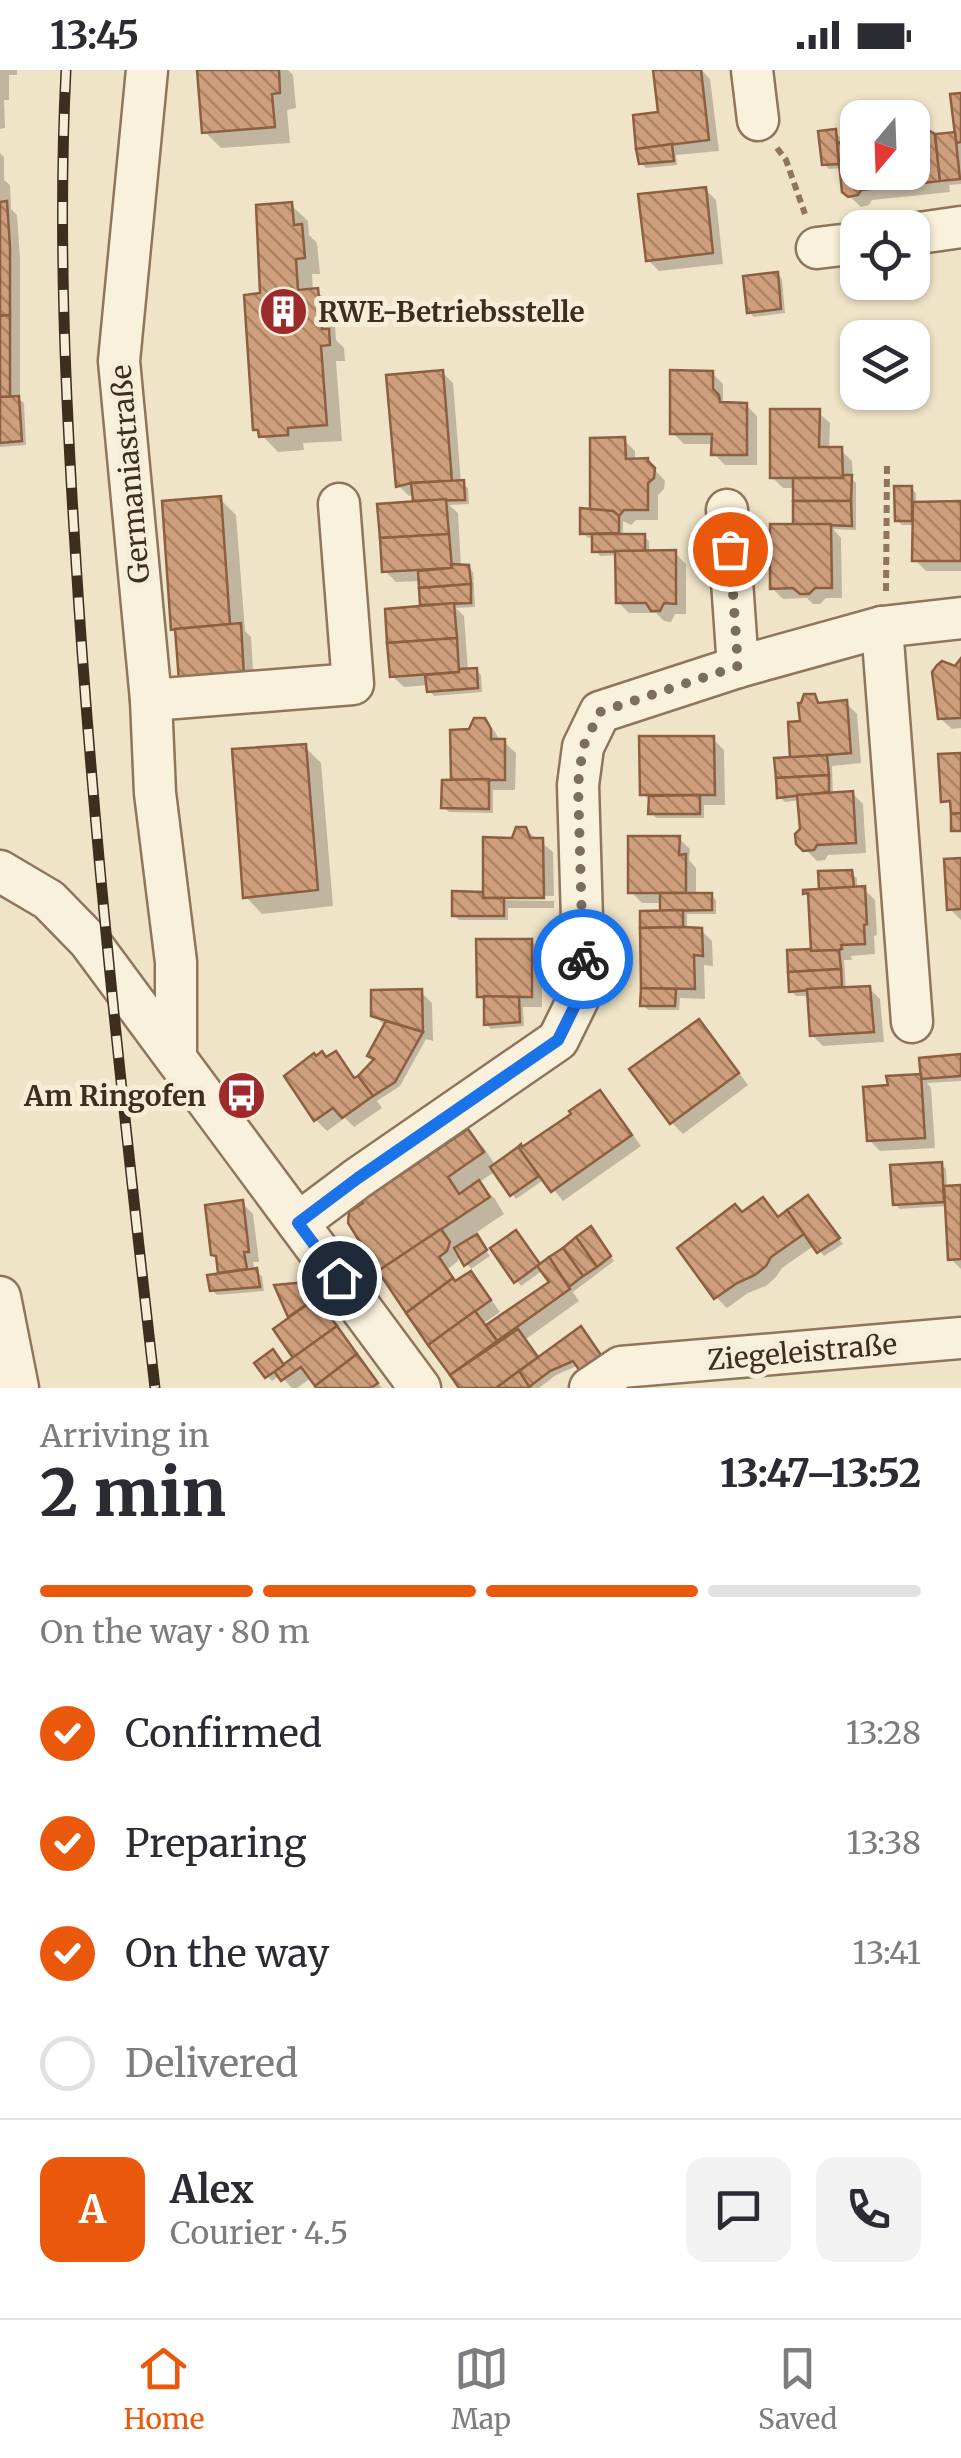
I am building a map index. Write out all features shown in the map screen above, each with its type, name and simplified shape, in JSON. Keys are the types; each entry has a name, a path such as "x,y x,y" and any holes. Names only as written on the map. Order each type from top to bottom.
{"street":[{"name":"Germaniastraße","path":"147,70 119,360 156,793 176,962 176,1058"},
{"path":"752,70 758,120"},
{"path":"930,231 961,227"},
{"path":"817,248 840,245"},
{"path":"151,700 353,684 339,504"},
{"path":"726,510 738,666"},
{"path":"298,1223 558,1040 584,987 578,784 583,747 600,712 738,666 882,627 961,618"},
{"path":"882,627 912,1022"},
{"path":"0,871 50,900 89,942 420,1388"},
{"path":"0,1297 18,1388"},
{"name":"Ziegeleistraße","path":"590,1388 621,1367 961,1338"}],"path":[{"path":"758,120 786,160 817,248"},
{"path":"882,627 887,463"}],"building":[{"path":"197,70 279,70 280,93 272,94 275,127 202,133"},
{"path":"653,70 701,70 709,140 636,149 633,115 658,112"},
{"path":"961,93 961,142 956,143 950,94"},
{"path":"836,129 839,164 822,165 818,131"},
{"path":"930,131 935,134 940,181 930,182"},
{"path":"955,132 960,179 940,181 935,134"},
{"path":"672,144 674,161 639,164 636,149"},
{"path":"706,187 713,253 646,261 638,194"},
{"path":"842,190 861,190 848,197"},
{"path":"7,201 10,315 0,316 0,202"},
{"name":"RWE-Betriebsstelle","path":"292,202 294,225 302,224 305,258 296,259 298,290 318,288 322,329 329,329 330,345 321,346 327,425 288,428 288,435 259,437 258,430 253,430 244,295 260,293 256,205"},
{"path":"778,272 781,309 747,313 743,276"},
{"path":"10,315 10,397 0,397 0,316"},
{"path":"443,370 452,481 396,487 386,375"},
{"path":"670,370 713,371 713,389 720,402 747,403 747,455 711,455 712,434 670,434"},
{"path":"19,396 22,441 0,443 0,397"},
{"path":"770,409 820,409 819,447 842,447 843,478 770,478"},
{"path":"625,437 626,459 648,458 655,468 654,478 648,483 648,510 624,510 619,516 613,511 590,510 590,438"},
{"path":"852,475 851,501 793,501 793,478"},
{"path":"464,480 465,500 413,501 411,483"},
{"path":"894,486 912,486 912,521 895,521"},
{"path":"221,496 230,624 171,630 162,501"},
{"path":"446,499 449,534 380,538 377,504"},
{"path":"793,501 851,501 852,526 793,524"},
{"path":"961,501 961,561 912,561 913,502"},
{"path":"580,508 613,511 619,516 619,533 580,534"},
{"path":"770,524 831,524 832,588 815,588 809,594 800,594 793,588 770,589"},
{"path":"449,534 452,568 382,572 380,538"},
{"path":"592,534 645,534 645,551 592,552"},
{"path":"676,550 676,604 664,603 660,611 651,611 646,603 616,603 615,551"},
{"path":"451,564 469,565 471,584 419,588 418,571 452,568"},
{"path":"471,584 471,603 420,605 419,588"},
{"path":"454,603 457,638 387,643 385,609"},
{"path":"241,623 244,677 179,681 175,629"},
{"path":"457,638 459,672 390,677 387,643"},
{"path":"961,658 961,718 938,719 932,672 942,661 955,666"},
{"path":"477,668 478,688 427,692 425,675"},
{"path":"804,694 815,694 818,703 847,700 851,753 790,758 788,722 800,721 798,703"},
{"path":"474,718 485,718 491,739 505,739 505,780 451,780 450,730 469,729"},
{"path":"639,736 714,736 715,795 640,795"},
{"path":"306,744 318,890 243,898 232,749"},
{"path":"961,753 961,813 951,814 950,801 941,802 938,754"},
{"path":"827,755 829,775 776,778 774,758"},
{"path":"829,775 829,792 777,798 776,778"},
{"path":"489,779 489,809 441,808 442,780"},
{"path":"853,791 856,843 817,845 814,850 803,851 796,844 795,834 800,829 797,795"},
{"path":"700,795 700,814 648,814 649,796"},
{"path":"961,813 961,831 951,831 951,814"},
{"path":"516,827 526,827 530,838 543,838 544,898 483,898 483,837 512,838"},
{"path":"628,836 680,836 679,855 686,854 686,893 628,893"},
{"path":"961,858 961,909 947,910 944,859"},
{"path":"852,870 854,887 819,889 818,871"},
{"path":"865,886 865,944 811,951 808,893 803,894 803,890"},
{"path":"452,891 483,892 483,898 504,898 504,916 452,916"},
{"path":"660,893 712,893 712,910 660,911"},
{"path":"683,910 683,927 640,928 640,911"},
{"path":"640,928 702,928 703,956 694,955 695,989 641,988"},
{"path":"476,939 532,939 532,997 477,997"},
{"path":"787,950 839,950 841,969 788,972"},
{"path":"841,969 842,987 789,992 788,972"},
{"path":"870,986 874,1032 810,1036 807,989"},
{"path":"641,988 676,989 675,1006 640,1006"},
{"path":"422,989 423,1032 371,1016 371,990"},
{"path":"484,996 519,997 520,1022 484,1025"},
{"path":"699,1019 739,1073 670,1124 629,1069"},
{"path":"386,1021 423,1032 395,1082 373,1096 358,1076 374,1059 367,1056"},
{"path":"322,1051 326,1057 336,1051 354,1078 358,1076 373,1096 342,1118 333,1108 314,1121 284,1076"},
{"path":"961,1054 961,1076 921,1079 919,1058"},
{"path":"921,1074 925,1138 867,1141 863,1087 888,1085 886,1076"},
{"path":"600,1090 632,1135 551,1192 518,1147 571,1114 569,1111"},
{"path":"468,1129 484,1152 448,1177 459,1194 479,1180 490,1197 378,1271 348,1223 349,1212"},
{"path":"518,1147 539,1176 510,1196 490,1167"},
{"path":"942,1162 944,1202 893,1205 890,1165"},
{"path":"961,1185 961,1259 948,1260 944,1186"},
{"path":"808,1195 840,1238 817,1253 787,1210"},
{"path":"763,1197 778,1217 787,1210 804,1234 771,1257 755,1275 714,1299 677,1248 735,1204 742,1212"},
{"path":"243,1200 247,1269 218,1273 216,1256 211,1255 205,1205"},
{"path":"591,1226 611,1256 597,1267 576,1237"},
{"path":"441,1229 450,1242 439,1257 453,1278 406,1313 378,1271"},
{"path":"516,1230 540,1264 514,1283 490,1248"},
{"path":"477,1234 487,1250 464,1266 454,1248"},
{"path":"576,1237 597,1267 583,1276 563,1248"},
{"path":"563,1248 583,1276 569,1287 549,1257"},
{"path":"549,1257 570,1289 497,1341 486,1325 549,1282 537,1266"},
{"path":"257,1268 260,1287 210,1291 207,1275"},
{"path":"471,1271 491,1300 428,1345 406,1313 453,1278 455,1281"},
{"path":"306,1282 316,1298 288,1317 274,1285"},
{"path":"316,1298 337,1326 293,1358 273,1329"},
{"path":"475,1311 497,1341 450,1375 428,1345"},
{"path":"337,1326 357,1354 315,1386 301,1367 281,1381 274,1371"},
{"path":"581,1326 605,1361 584,1377 573,1361 550,1371 529,1387 519,1371"},
{"path":"518,1329 538,1357 496,1388 459,1388 450,1375"},
{"path":"273,1349 284,1365 265,1378 254,1363"},
{"path":"357,1354 378,1383 371,1388 316,1388 315,1386"},
{"path":"519,1371 530,1388 496,1388"}],"railway":[{"path":"66,70 64,308 82,651 109,967 155,1388"}],"way so far":[{"path":"583,959 578,784 583,747 600,712 738,666 730,549"}],"place":[{"name":"RWE-Betriebsstelle","path":"283,312"},
{"name":"Am Ringofen","path":"241,1096"}],"route":[{"path":"339,1278 298,1223 558,1040 584,987 583,959"}]}
